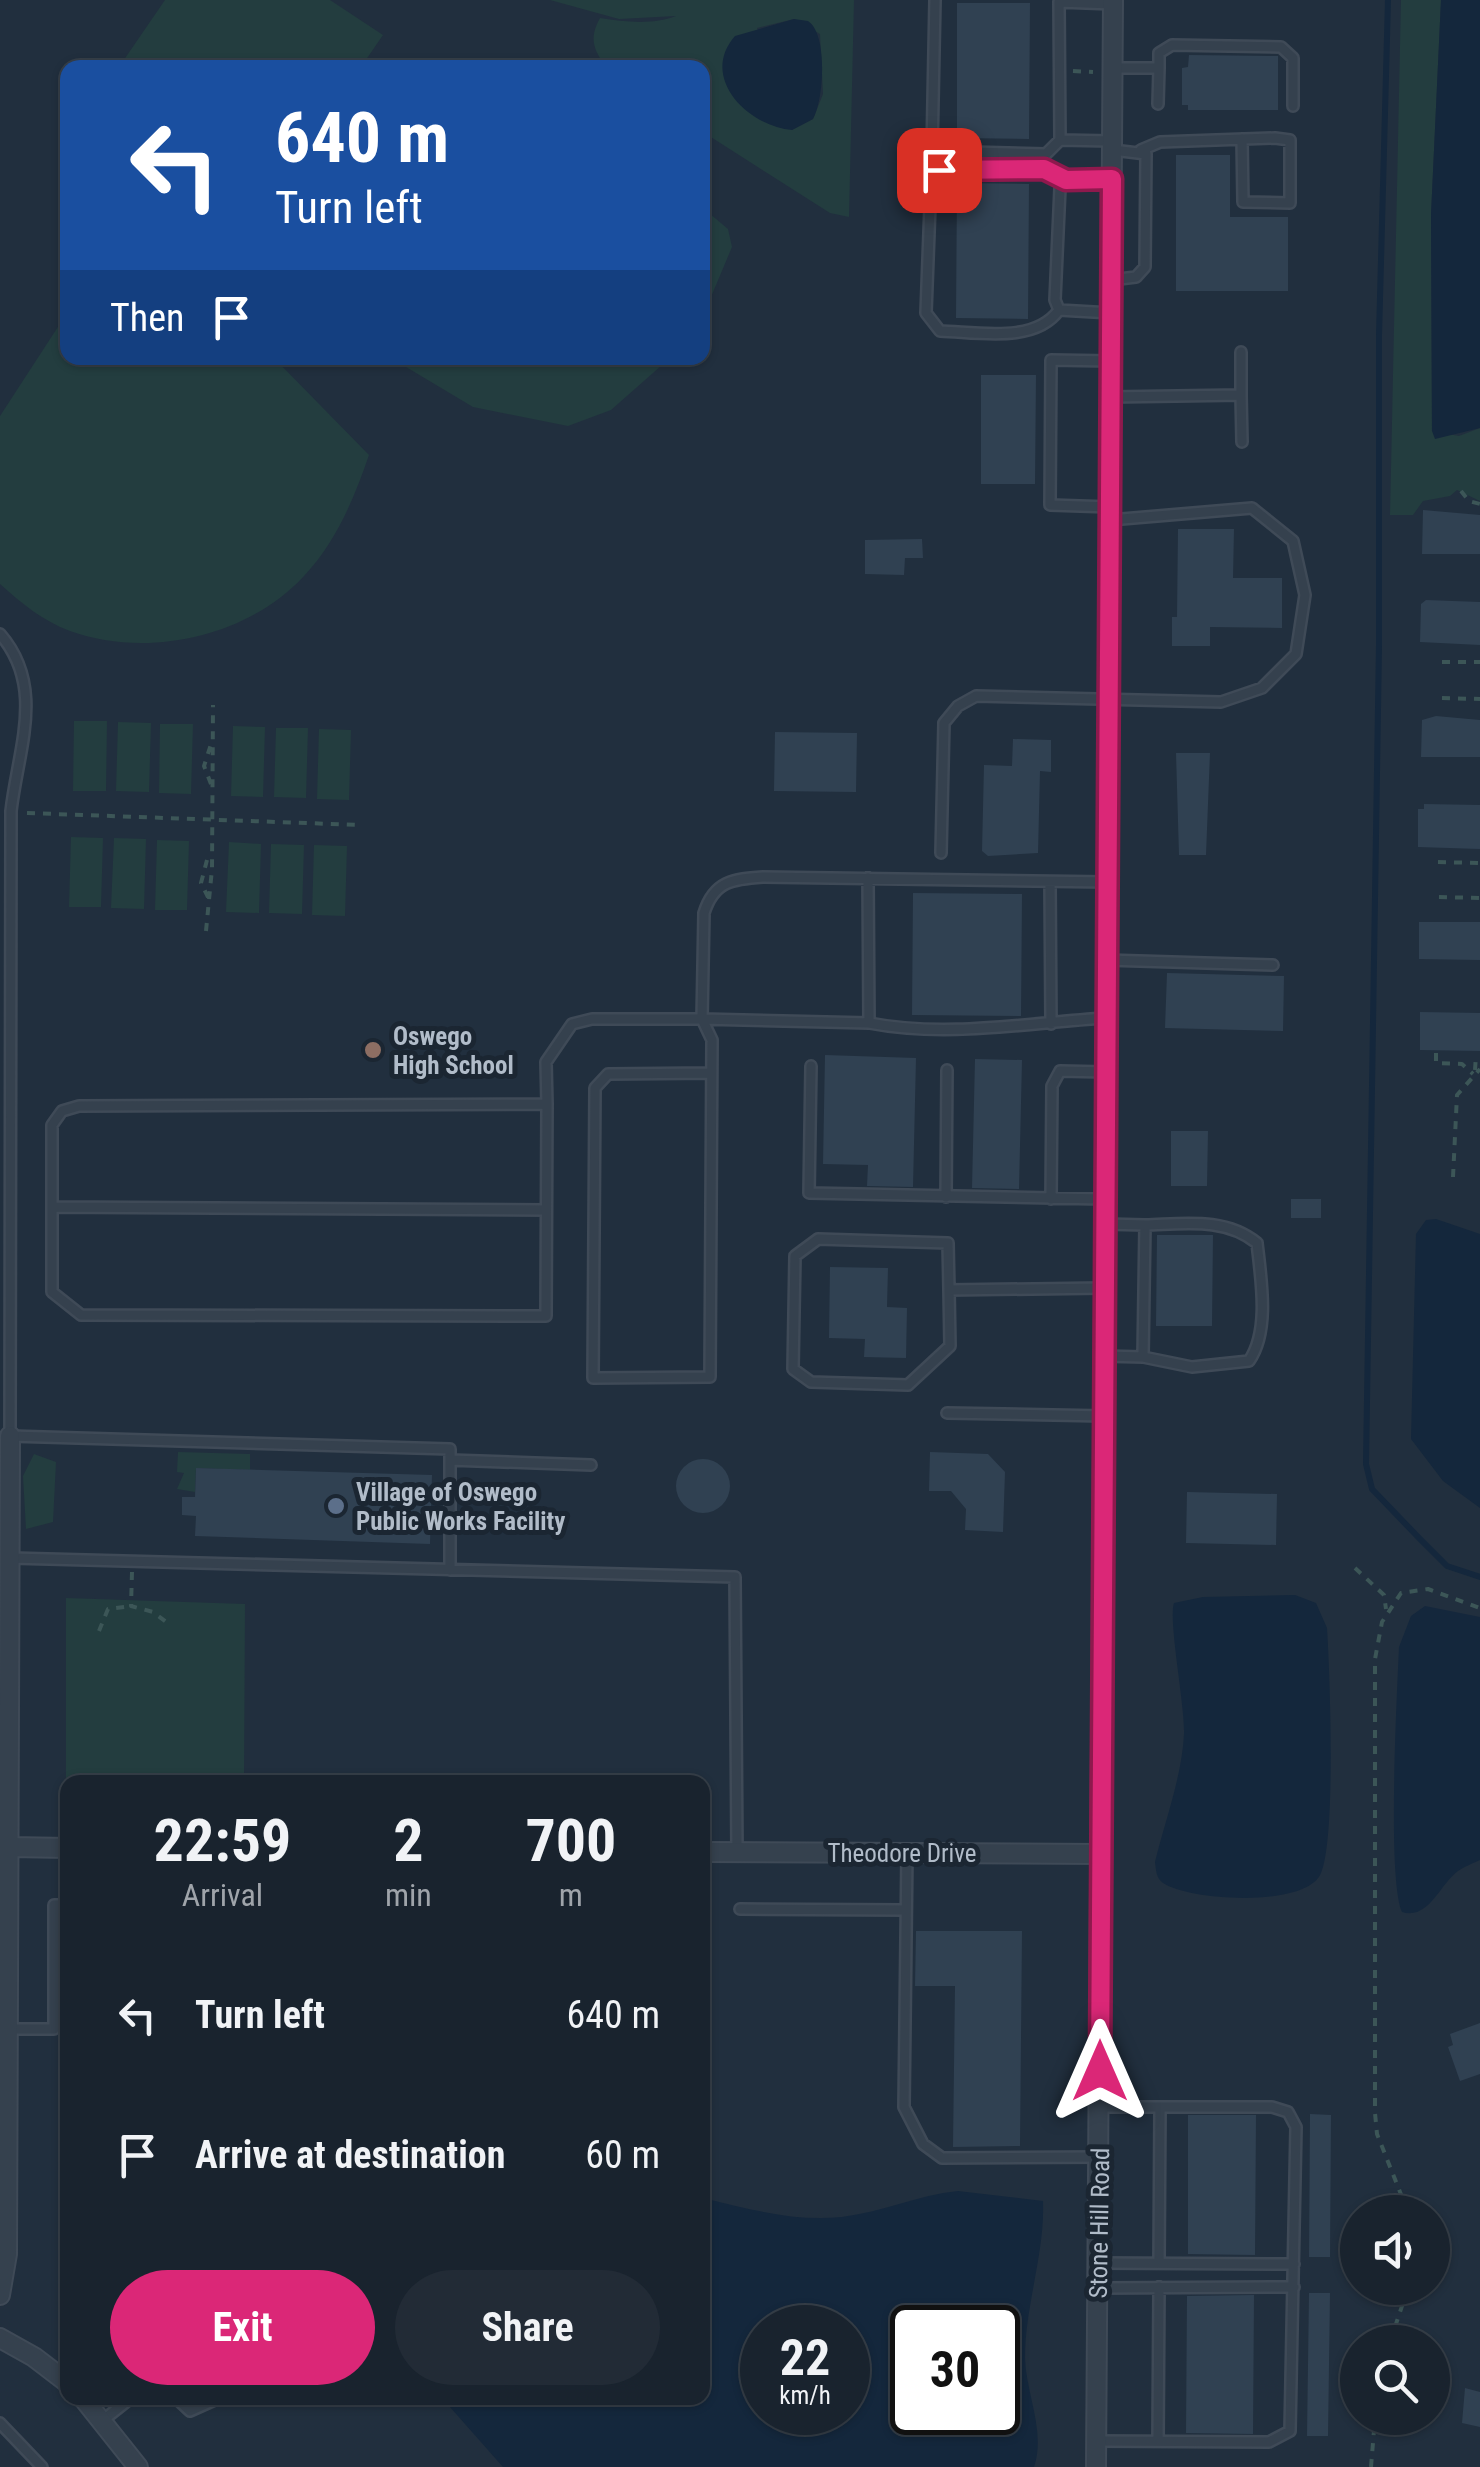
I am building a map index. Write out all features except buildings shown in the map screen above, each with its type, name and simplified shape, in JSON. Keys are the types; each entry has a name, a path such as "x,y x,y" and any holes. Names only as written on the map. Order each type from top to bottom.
{"street":[{"name":"Stone Hill Road","path":"1096,2467 1112,179 1105,70 1113,2"},
{"path":"0,2294 7,2254 10,1436"},
{"path":"11,1847 60,1848"},
{"name":"Theodore Drive","path":"710,1852 1101,1854"},
{"path":"0,2338 34,2356 60,2377"},
{"path":"89,2405 138,2467"}],"lane":[{"path":"935,0 932,151 1046,154 1060,140 1057,1 1113,2"},
{"path":"1158,104 1159,53 1172,45 1280,47 1292,58 1293,106"},
{"path":"1105,70 1159,68"},
{"path":"1060,140 1144,152 1160,142 1242,140 1290,140 1290,202 1243,202 1242,140"},
{"path":"1111,280 1136,277 1145,267 1144,152"},
{"path":"1059,310 1044,326 1024,331 940,331 932,325 926,313 931,179 939,170 1035,169 1066,180 1112,179"},
{"path":"1059,310 1055,300 1060,188 1066,180"},
{"path":"1059,310 1110,313"},
{"path":"1241,352 1242,442"},
{"path":"941,852 944,723 958,706 976,696 1221,702 1262,688 1296,654 1305,594 1293,541 1252,508 1110,514 1050,505 1051,360 1111,361"},
{"path":"1110,396 1241,395"},
{"path":"0,634 27,683 28,702 10,811 10,1436 450,1450 450,1570"},
{"path":"712,1073 608,1074 596,1088 593,1378 710,1377 712,1073 712,1040 702,1019 704,913 709,897 720,885 732,879 763,877 1107,882"},
{"path":"868,878 868,1023"},
{"path":"1050,882 1051,1024"},
{"path":"1106,960 1273,965"},
{"path":"547,1104 79,1106 62,1110 52,1125 52,1292 62,1305 80,1314 546,1316 547,1104 546,1062 572,1024 592,1018 702,1019 868,1023 900,1029 1051,1024 1106,1018"},
{"path":"811,1066 809,1192 1106,1199"},
{"path":"946,1070 946,1197"},
{"path":"1051,1199 1052,1086 1060,1071 1106,1072"},
{"path":"52,1207 546,1210"},
{"path":"1104,1356 1143,1357 1192,1367 1248,1361 1259,1346 1261,1278 1257,1244 1239,1228 1206,1223 1106,1224"},
{"path":"1143,1357 1145,1225"},
{"path":"818,1239 948,1243 949,1290 950,1346 908,1385 811,1382 793,1369 795,1256 818,1239"},
{"path":"949,1290 1106,1288"},
{"path":"947,1413 1104,1416"},
{"path":"450,1460 591,1466"},
{"path":"11,1558 735,1577 737,1852"},
{"path":"906,1853 904,2107 922,2144 942,2158 1100,2157"},
{"path":"54,2030 54,1906 60,1906"},
{"path":"740,1909 905,1910"},
{"path":"9,2030 60,2030"},
{"path":"1097,2441 1270,2442 1285,2437 1292,2423 1296,2127 1288,2112 1272,2108 1100,2107"},
{"path":"1158,2264 1160,2108"},
{"path":"1099,2263 1294,2264"},
{"path":"1158,2442 1160,2287"},
{"path":"1099,2288 1294,2287"},
{"path":"102,2421 122,2405"},
{"path":"0,2423 42,2467"}],"path":[{"path":"1073,71 1105,70"},
{"path":"1461,491 1469,501 1480,504"},
{"path":"1442,662 1480,662"},
{"path":"1442,698 1480,699"},
{"path":"206,931 212,868 209,858 213,705"},
{"path":"211,784 204,766 205,752 213,738"},
{"path":"22,812 361,824"},
{"path":"208,898 201,883 202,868 209,858"},
{"path":"1438,862 1480,863"},
{"path":"1439,898 1480,898"},
{"path":"1436,1052 1436,1063 1454,1063 1476,1072"},
{"path":"1454,1052 1454,1063"},
{"path":"1453,1176 1458,1096 1476,1072 1476,1054"},
{"path":"1355,1568 1384,1595 1372,1705 1376,2113 1377,2134 1401,2195"},
{"path":"131,1606 132,1572"},
{"path":"1384,1616 1401,1593 1414,1588 1446,1594 1480,1608"},
{"path":"99,1631 108,1610 131,1606 153,1612 169,1624"},
{"path":"1372,2467 1374,2435"}],"green space":[{"path":"165,0 330,0 383,35 366,60 124,60"},
{"path":"550,0 854,0 849,217 830,213 710,136 710,60 601,60 598,55 594,32 600,18 648,22 676,16 619,19","holes":["794,19 820,34 823,94 813,119 792,130 757,28"]},
{"path":"1401,0 1441,0 1431,215 1432,431 1459,436 1480,428 1480,501 1457,490 1450,496 1423,501 1413,515 1390,515"},
{"path":"710,214 728,229 732,247 710,299"},
{"path":"60,324 60,365 281,365 369,455 335,534 304,576 281,597 226,628 195,637 131,643 60,627 0,584 0,416"},
{"path":"403,365 662,365 611,410 568,426 473,407"},
{"path":"74,721 107,721 106,791 73,791"},
{"path":"118,722 151,723 149,792 116,791"},
{"path":"160,724 193,724 191,794 159,793"},
{"path":"233,726 265,727 263,797 231,796"},
{"path":"276,728 308,728 306,798 274,797"},
{"path":"319,729 351,730 349,800 317,799"},
{"path":"71,837 103,838 101,907 69,907"},
{"path":"114,838 146,839 144,909 111,908"},
{"path":"157,840 189,841 187,910 155,910"},
{"path":"229,842 261,844 259,913 226,912"},
{"path":"271,844 304,845 302,914 269,913"},
{"path":"314,845 347,846 345,916 312,915"},
{"path":"178,1452 250,1454 250,1470 196,1468 195,1492 177,1489 184,1473 177,1472"},
{"path":"34,1454 56,1462 53,1522 26,1529 23,1476"},
{"path":"66,1598 245,1604 244,1775 66,1775"}],"water":[{"path":"1441,0 1480,0 1480,428 1435,439 1431,215"},
{"path":"794,19 808,21 814,28 822,67 820,97 813,119 792,130 759,119 745,109 725,83 722,67 725,52 735,36"},
{"path":"1436,1219 1480,1234 1480,1508 1443,1481 1411,1439 1416,1234 1426,1220"},
{"path":"1295,1595 1316,1603 1327,1628 1330,1792 1321,1873 1311,1884 1294,1892 1247,1898 1197,1894 1163,1883 1155,1862 1177,1782 1184,1734 1174,1603 1203,1597"},
{"path":"1425,1606 1480,1617 1480,1860 1458,1871 1427,1906 1411,1913 1402,1912 1395,1863 1399,1647 1411,1616"},
{"path":"958,2191 1043,2201 1025,2358 1037,2427 1034,2467 503,2467 448,2405 710,2405 710,2200 772,2214 842,2217"}],"waterway":[{"path":"1388,0 1379,335 1379,646 1366,1464 1372,1489 1447,1566 1480,1577"}],"place":[{"name":"Oswego High School","path":"373,1050"},
{"name":"Village of Oswego Public Works Facility","path":"336,1506"}],"route":[{"path":"939,170 1044,169 1066,180 1112,179 1100,2071"}]}
